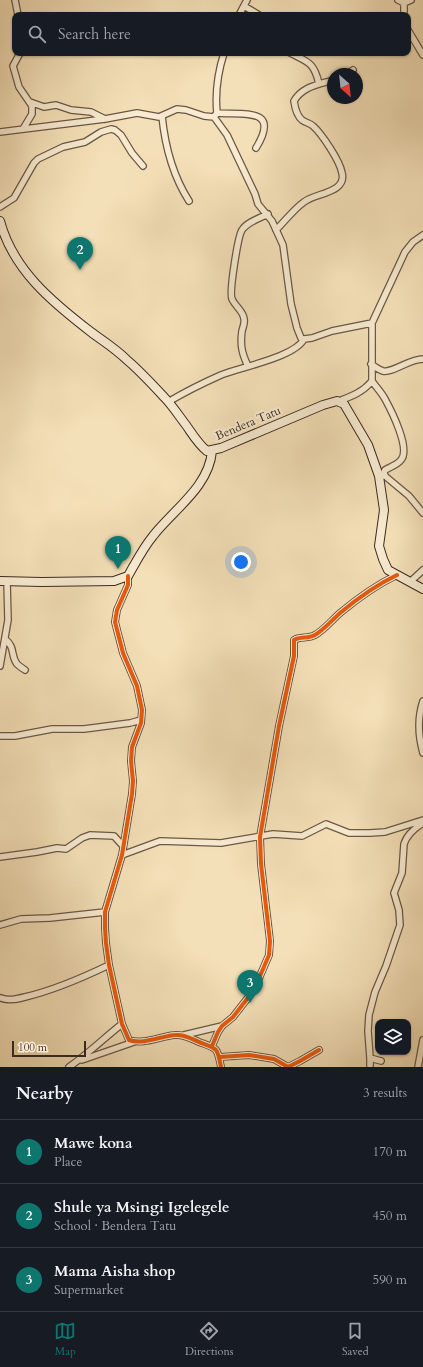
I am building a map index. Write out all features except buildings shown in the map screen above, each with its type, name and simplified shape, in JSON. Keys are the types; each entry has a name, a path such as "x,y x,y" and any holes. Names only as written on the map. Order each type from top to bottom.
{"main road":[{"name":"Bendera Tatu","path":"0,221 2,231 11,250 22,269 39,289 127,359 168,402 200,445 207,451 212,451 240,441 333,401 340,401"},
{"path":"340,401 344,404 368,445 382,476 384,510 379,546 388,570 423,590"},
{"path":"4,581 114,581 128,576 144,547 198,486 209,466 212,451"}],"street":[{"path":"15,0 17,12"},
{"path":"403,12 401,1 411,0"},
{"path":"241,12 246,3 256,12"},
{"path":"411,35 423,55"},
{"path":"18,56 13,66 19,87 32,106 32,114 23,129"},
{"path":"223,56 217,86 215,115 228,135 255,194 258,204 268,214 283,245 295,322 301,338 304,339"},
{"path":"296,56 309,63 314,68 319,84"},
{"path":"276,230 305,200 333,190 340,184 342,179 341,168 327,144 312,124 302,120 294,107 294,101 302,91 327,82"},
{"path":"30,102 44,107 58,106 71,110 91,112 105,119"},
{"path":"0,132 105,119 137,113 162,116 177,109 204,116 251,113 260,118 265,130 263,137 256,148"},
{"path":"162,116 163,127 179,186 189,201"},
{"path":"0,207 14,198 34,163 38,159 63,147 85,142 108,129 119,133 132,153 143,166"},
{"path":"248,366 241,349 244,319 243,314 231,298 233,272 241,232 249,224 268,214"},
{"path":"423,235 413,242 406,252 372,323 371,364 372,381 385,399 400,431 404,455 401,460 385,470 382,476 409,496 423,513"},
{"path":"168,402 220,376 292,351 302,344 304,339 332,331 372,323"},
{"path":"371,364 381,371 389,371 416,359 423,359"},
{"path":"340,401 357,394 367,387 372,381"},
{"path":"410,582 423,570"},
{"path":"212,1046 215,1036 222,1026 233,1017 254,990 269,955 270,941 261,864 260,837 279,726 294,656 294,640 298,637 314,636 343,610 378,584 397,575"},
{"path":"128,576 128,585 117,610 115,622 123,653 137,686 142,710 141,720 132,746 131,761 133,788 122,855 106,912 106,944 122,1024 127,1037 129,1040 134,1042"},
{"path":"0,666 8,620 4,581"},
{"path":"5,639 10,642 14,660 25,670"},
{"path":"423,701 418,727 423,753"},
{"path":"0,736 15,736 52,729 84,729 130,723 141,720"},
{"path":"122,855 160,841 221,843 273,834 302,836 326,824 349,833 385,832 423,820"},
{"path":"370,1067 368,1031 370,1015 375,992 392,951 400,925 399,910 394,893 402,873 404,844 405,840 413,830 423,823"},
{"path":"0,857 56,848 66,848 90,835 114,836 123,846"},
{"path":"0,925 21,920 106,912"},
{"path":"1,998 10,1000 49,991 80,979 109,964"},
{"path":"69,1067 122,1024"},
{"path":"184,1036 222,1026"},
{"path":"78,1061 134,1042 176,1035 184,1036 212,1046 220,1057 221,1067"},
{"path":"418,1067 423,1040"},
{"path":"220,1057 249,1055 274,1059 288,1066 319,1050"},
{"path":"370,1058 382,1061"}],"cycle path":[{"path":"212,1046 222,1026 233,1017 254,990 269,955 270,941 261,864 260,837 279,726 294,656 294,640 310,637 318,633 360,597 397,575"},
{"path":"128,576 128,585 117,610 115,622 123,653 137,686 142,710 141,723 132,747 132,794 122,855 105,912 106,943 109,965 122,1024 129,1040 146,1041 175,1035 185,1036 216,1050 221,1067"},
{"path":"220,1057 249,1055 274,1059 288,1067 319,1050"}],"place":[{"name":"Shule ya Msingi Igelegele","path":"80,270"},
{"name":"Mawe kona","path":"118,569"},
{"name":"Mama Aisha shop","path":"250,1003"}]}
